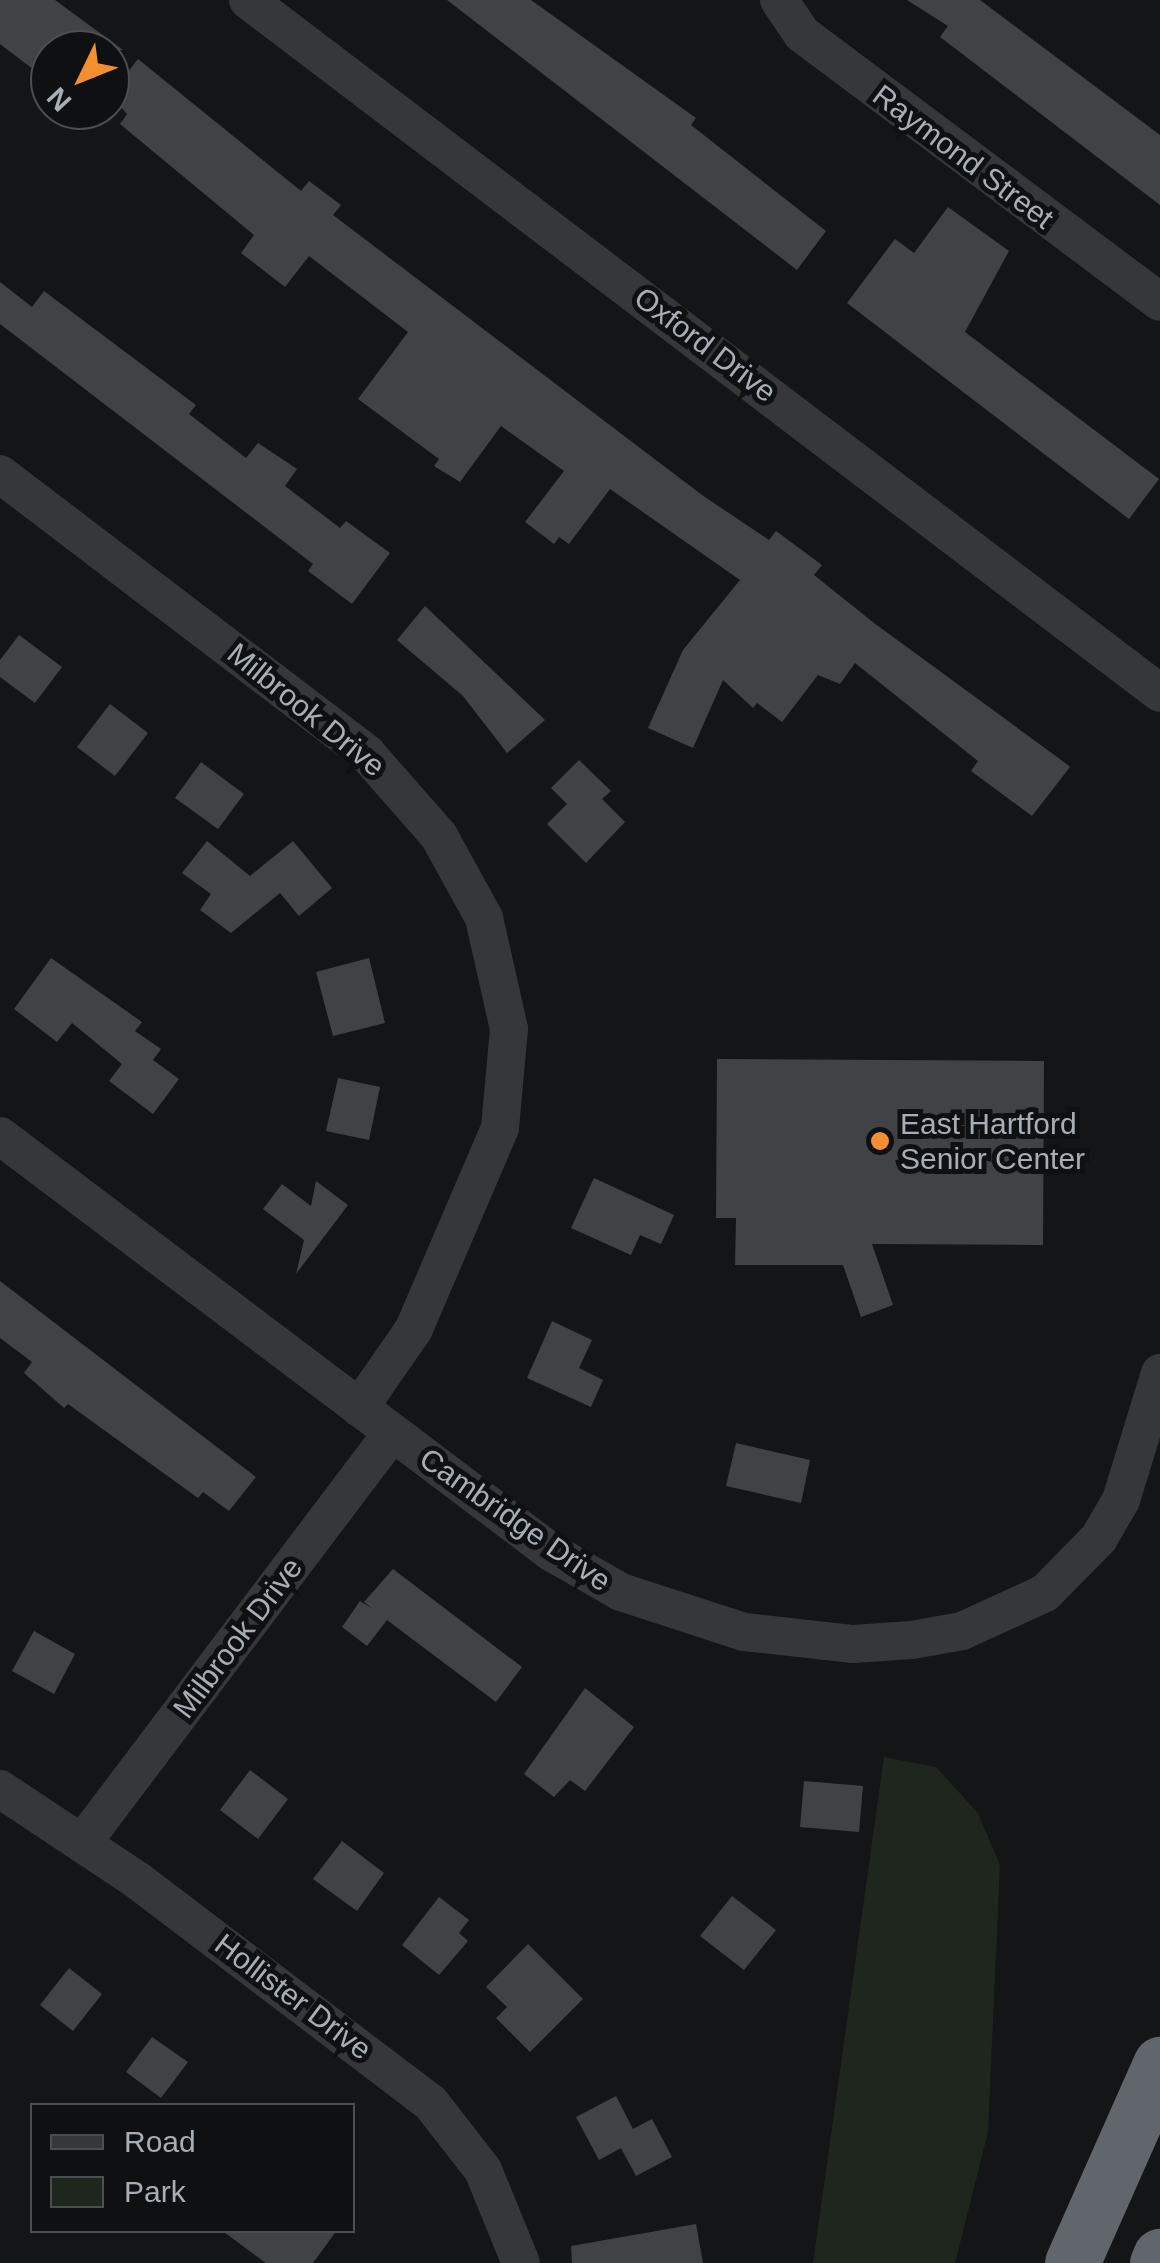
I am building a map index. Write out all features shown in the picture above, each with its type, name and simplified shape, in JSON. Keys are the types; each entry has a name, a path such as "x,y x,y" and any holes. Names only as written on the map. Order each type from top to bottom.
{"highway":[{"path":"1072,2263 1160,2064"},
{"path":"1157,2263 1160,2256"}],"street":[{"name":"Oxford Drive","path":"248,0 1160,693"},
{"name":"Raymond Street","path":"779,0 802,34 1160,302"},
{"name":"Milbrook Drive","path":"0,474 366,754 439,836 484,918 509,1029 500,1128 414,1328 359,1408"},
{"name":"Cambridge Drive","path":"0,1136 551,1552 650,1605 798,1641 912,1640 1011,1613 1073,1570 1122,1500 1160,1373"},
{"name":"Milbrook Drive","path":"84,1842 392,1433"},
{"name":"Hollister Drive","path":"0,1789 84,1842 430,2102 483,2170 521,2263"}],"green space":[{"path":"884,1757 936,1767 978,1813 1000,1865 988,2132 955,2263 813,2263"}],"building":[{"path":"0,0 55,0 96,30 30,30 30,67 0,44"},
{"path":"447,0 531,0 696,118 691,125 826,231 797,270"},
{"path":"907,0 980,0 1160,135 1160,205 940,37 948,26"},
{"path":"138,59 301,191 309,181 341,205 333,215 702,495 769,540 776,531 822,565 814,575 1070,767 1032,816 971,771 978,761 855,663 840,684 818,675 782,722 757,703 753,708 723,680 693,748 648,728 683,650 740,580 610,489 569,544 559,537 554,544 525,522 564,471 501,426 460,482 434,466 439,459 358,399 408,332 309,256 285,287 241,253 254,235 127,130 130,69"},
{"path":"948,207 1009,251 965,332 1159,479 1129,519 847,303 895,239 914,253"},
{"path":"0,282 32,307 44,291 196,405 189,414 246,458 258,443 297,469 285,486 340,528 346,521 390,553 352,604 308,571 313,564 0,324"},
{"path":"425,606 545,720 507,753 463,696 397,640"},
{"path":"19,635 62,667 35,703 0,677 0,660"},
{"path":"110,704 148,733 115,776 77,747"},
{"path":"579,760 611,791 602,799 625,822 586,863 547,824 567,804 551,788"},
{"path":"201,762 244,794 218,829 175,798"},
{"path":"207,841 250,876 293,841 332,888 299,916 280,893 231,933 200,910 211,894 182,873"},
{"path":"51,958 142,1022 135,1031 161,1049 153,1060 179,1079 153,1114 109,1081 122,1064 72,1023 57,1042 14,1009"},
{"path":"369,958 385,1023 333,1036 316,972"},
{"name":"East Hartford Senior Center","path":"717,1059 1044,1061 1043,1245 872,1244 893,1305 861,1317 843,1265 735,1265 736,1218 716,1218"},
{"path":"338,1078 380,1087 369,1140 326,1131"},
{"path":"594,1178 674,1215 661,1244 640,1235 631,1255 571,1228"},
{"path":"316,1181 348,1205 296,1274 304,1240 263,1209 282,1184 311,1206"},
{"path":"0,1281 256,1477 229,1511 203,1492 198,1498 68,1404 64,1408 24,1373 32,1362 0,1338"},
{"path":"552,1321 592,1340 579,1368 603,1380 591,1407 527,1378"},
{"path":"736,1443 810,1460 801,1503 726,1486"},
{"path":"393,1569 522,1667 496,1702 387,1620 367,1646 342,1627 360,1601 373,1609 364,1602"},
{"path":"34,1631 75,1654 54,1694 12,1671"},
{"path":"585,1688 634,1727 585,1791 570,1780 554,1797 524,1774"},
{"path":"250,1770 288,1799 258,1839 220,1810"},
{"path":"804,1781 863,1786 859,1832 800,1827"},
{"path":"342,1841 384,1873 357,1911 313,1879"},
{"path":"732,1896 776,1930 744,1970 700,1936"},
{"path":"439,1897 469,1920 459,1933 468,1941 439,1975 402,1945"},
{"path":"528,1944 583,1999 530,2052 496,2018 507,2007 486,1987"},
{"path":"69,1968 102,1994 73,2031 40,2005"},
{"path":"152,2037 188,2062 161,2098 126,2072"},
{"path":"616,2096 633,2129 652,2119 672,2157 636,2176 621,2148 599,2160 576,2117"},
{"path":"696,2224 703,2263 572,2263 571,2246"},
{"path":"225,2233 335,2233 313,2263 266,2263"}],"place":[{"name":"East Hartford Senior Center","path":"880,1141"}]}
